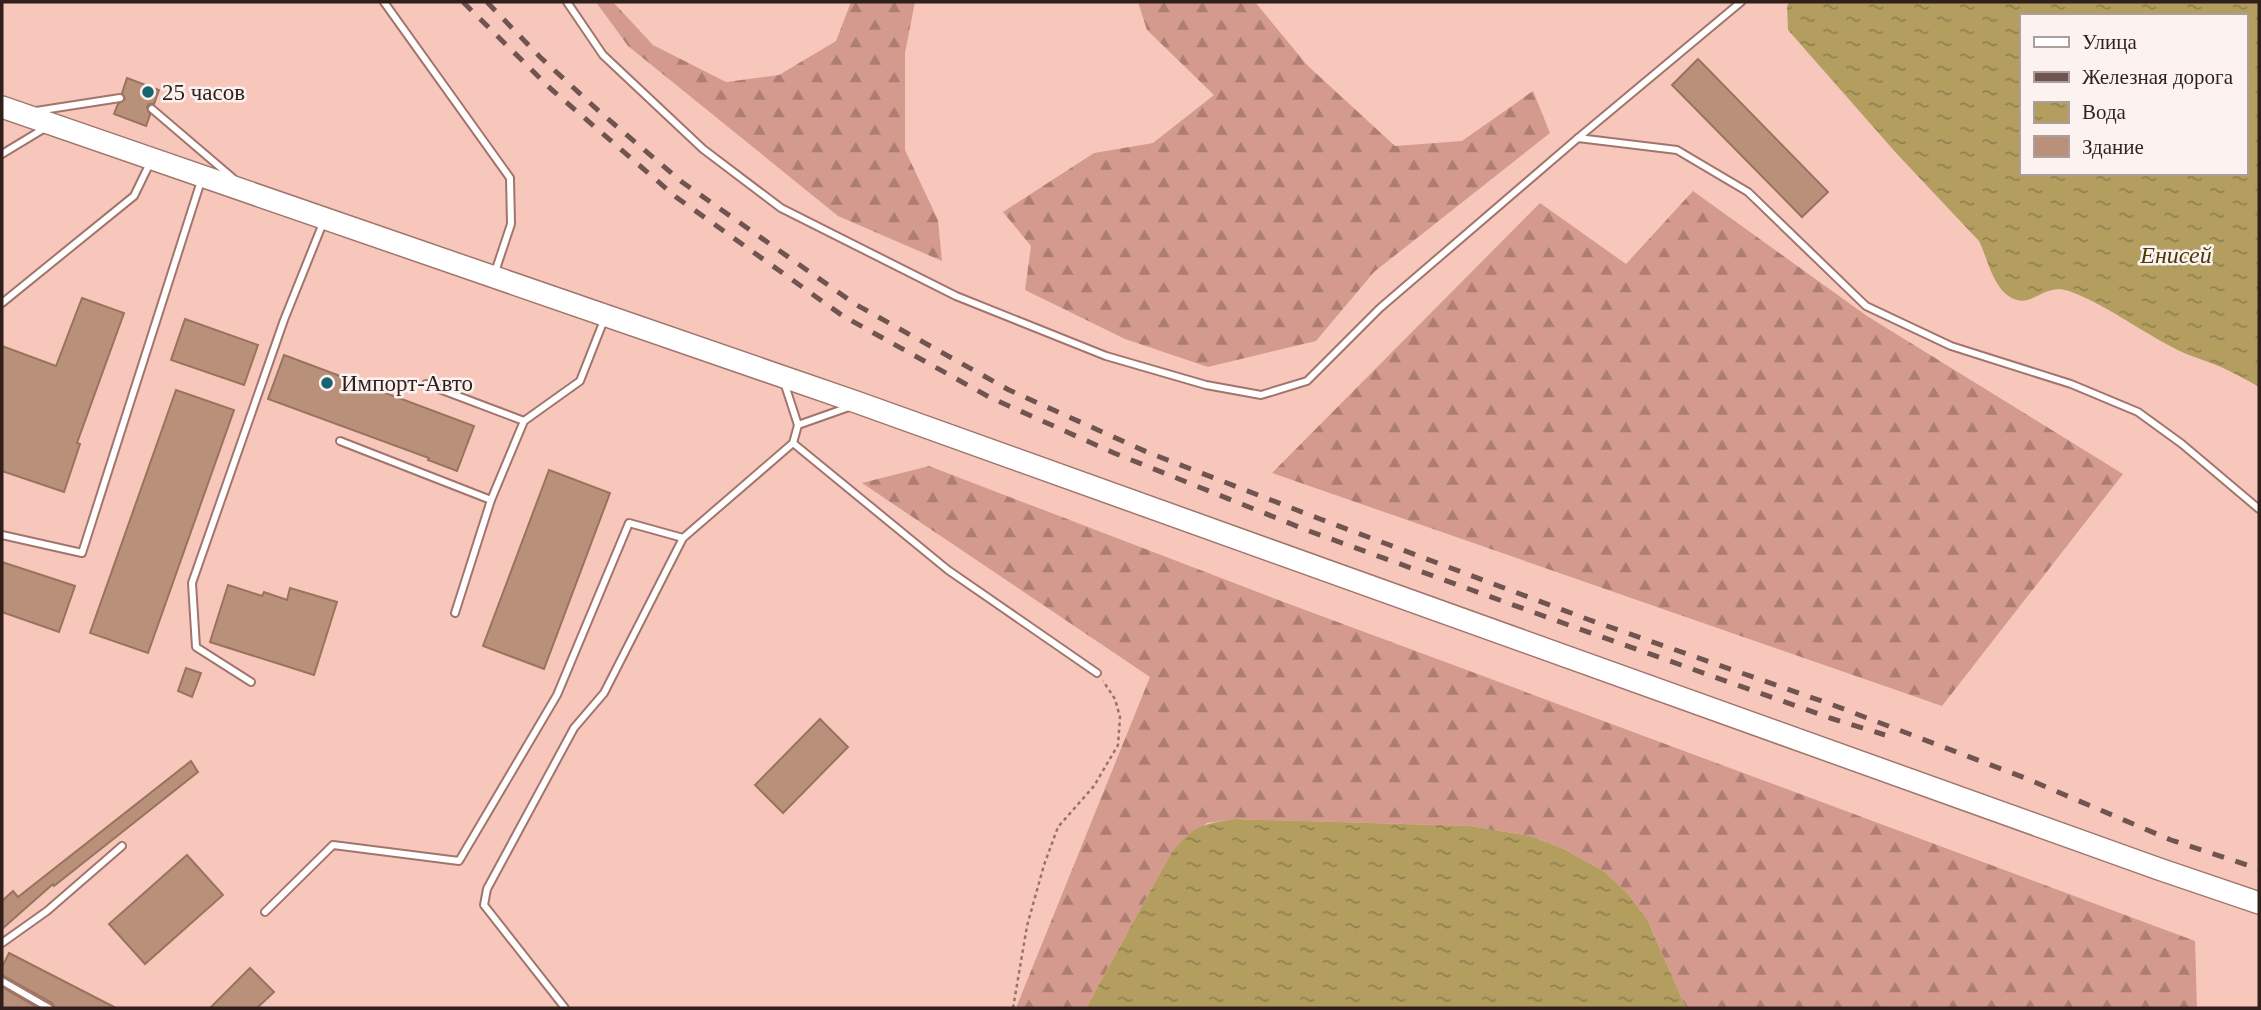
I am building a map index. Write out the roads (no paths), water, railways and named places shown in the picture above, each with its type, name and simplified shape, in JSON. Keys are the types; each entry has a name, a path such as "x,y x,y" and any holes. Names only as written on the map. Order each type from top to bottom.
{"main road":[{"path":"10,110 859,403 2259,903"}],"lane":[{"path":"384,2 510,178 511,224 493,277"},
{"path":"567,2 603,55 703,149 781,208 956,296 1106,356 1206,385 1261,395 1307,381 1380,308 1741,2"},
{"path":"10,110 120,98"},
{"path":"152,109 251,194"},
{"path":"2,154 51,125"},
{"path":"1578,138 1677,150 1748,192 1866,306 1951,346 2071,384 2138,412 2182,444 2259,509"},
{"path":"2,303 134,196 153,158"},
{"path":"2,535 82,553 203,176"},
{"path":"251,682 196,647 192,583 284,320 325,218"},
{"path":"455,613 491,500 524,421 580,381 606,315"},
{"path":"565,1008 484,905 487,889 574,728 604,693 683,538 793,443 798,425 783,377"},
{"path":"426,384 524,421"},
{"path":"798,425 859,403"},
{"path":"340,441 491,500"},
{"path":"793,443 948,570 1097,673"},
{"path":"265,912 333,845 459,862 557,695 629,523 683,538"},
{"path":"2,943 47,911 122,846"},
{"path":"2,981 49,1008"}],"water":[{"name":"Енисей","path":"1790,2 2259,2 2259,387 2221,367 2178,350 2095,302 2069,291 2053,290 2021,301 2007,295 1996,281 1979,241 1897,154 1788,30 1787,6"},
{"path":"1234,819 1470,826 1531,836 1566,850 1605,872 1627,893 1647,919 1686,1008 1086,1008 1171,853 1198,828"}],"railway":[{"path":"463,2 551,89 676,197 843,316 991,398 1114,453 1309,531 1830,718 1885,735"},
{"path":"487,2 540,57 682,182 855,304 1009,390 1147,452 1320,519 1587,619 1833,705 2025,778 2171,840 2259,869"}],"place":[{"name":"25 часов","path":"148,92"},
{"name":"Импорт-Авто","path":"327,383"}]}
